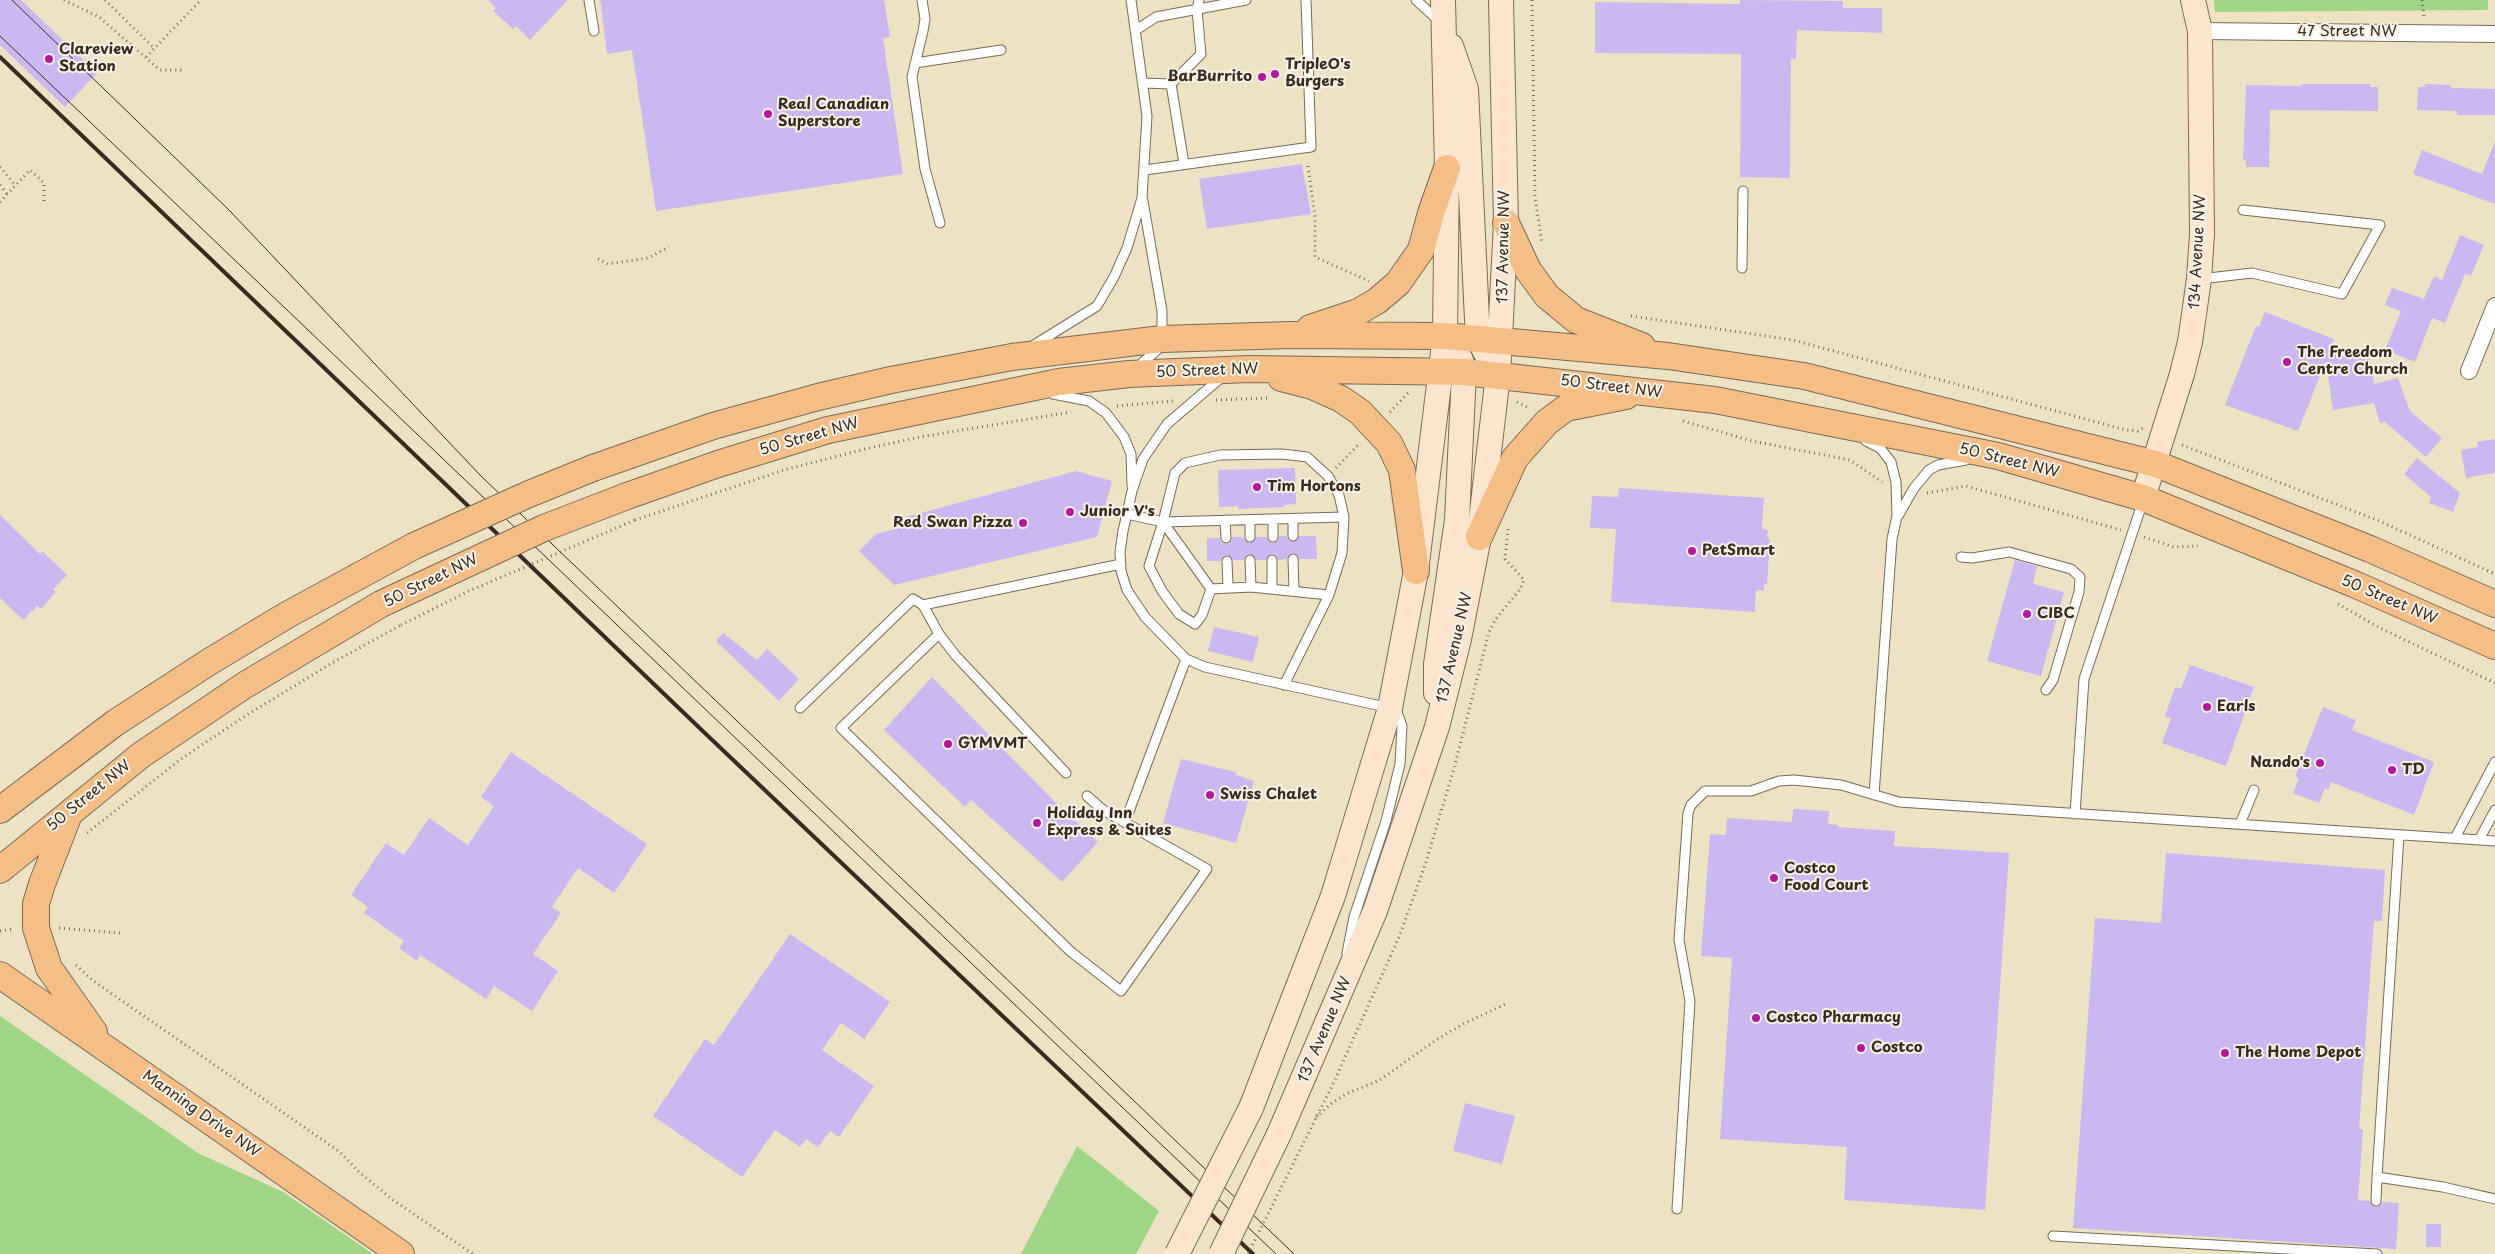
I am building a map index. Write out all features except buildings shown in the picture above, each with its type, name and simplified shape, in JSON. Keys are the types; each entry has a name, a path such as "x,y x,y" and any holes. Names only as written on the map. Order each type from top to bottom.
{"main road":[{"path":"1437,727 1436,664 1457,520 1453,371 1445,336 1447,168 1443,0"},
{"name":"137 Avenue NW","path":"1221,1254 1279,1134 1375,912 1437,727 1459,639 1479,537 1498,375 1490,341 1506,223 1501,0"},
{"name":"134 Avenue NW","path":"2144,498 2156,464 2190,342 2199,279 2202,234 2200,31 2193,0"},
{"path":"1444,26 1466,89 1490,341"},
{"path":"1290,335 1358,312 1377,301 1398,284 1421,250 1431,213 1447,168"},
{"path":"1506,223 1536,284 1571,316 1668,356"},
{"path":"6,804 115,723 209,662 287,615 414,546 529,494 593,468 713,426 818,397 891,380 1012,357 1162,339 1290,335 1445,336 1668,356 1804,376 2156,464 2370,549 2495,604"},
{"path":"1240,370 1312,386 1342,399 1360,412 1389,442 1402,470 1416,571"},
{"name":"50 Street NW","path":"0,870 70,811 149,749 246,686 381,604 544,528 718,464 828,430 993,394 1059,382 1129,374 1240,370 1453,371 1715,400 1780,412 1998,456 2144,498 2354,584 2495,646"},
{"path":"1177,1254 1251,1108 1333,896 1390,708 1453,371"},
{"path":"1479,537 1515,458 1547,422 1566,408 1649,392"},
{"path":"70,811 36,904 36,928 48,968 107,1049"},
{"name":"Manning Drive NW","path":"0,975 401,1254"}],"street":[{"name":"47 Street NW","path":"2200,31 2495,34"},
{"path":"2470,371 2495,306"}],"lane":[{"path":"590,0 594,31"},
{"path":"922,0 925,19 924,31 912,77 925,169 940,223"},
{"path":"1012,357 1054,335 1097,306 1114,277 1127,248 1142,198 1147,130 1144,83 1131,0"},
{"path":"1144,83 1172,84 1201,54 1196,10 1198,0"},
{"path":"1136,30 1156,17 1246,0"},
{"path":"1144,170 1311,147 1306,0"},
{"path":"1416,0 1444,26"},
{"path":"915,63 1001,50"},
{"path":"1172,84 1184,164"},
{"path":"1742,268 1743,191"},
{"path":"1129,374 1156,351 1162,339 1162,311 1142,198"},
{"path":"2199,279 2252,272 2342,294 2380,225 2243,210"},
{"path":"1240,370 1194,401 1167,424 1152,444 1143,459 1132,491 1120,552 1121,564 1127,590 1145,617 1186,660 1205,667 1390,708 1397,712 1402,726 1400,764 1386,821 1354,917 1339,998"},
{"path":"993,394 1060,394 1089,401 1106,414 1124,437 1131,454 1132,491"},
{"path":"1780,412 1872,443 1880,448 1891,462 1896,486 1897,516 1892,539 1874,796"},
{"path":"1211,589 1202,614 1195,624 1179,614 1162,591 1149,566 1163,522 1175,473 1185,463 1220,455 1282,454 1307,457 1328,476 1339,495 1344,517 1342,553 1329,595 1284,684"},
{"path":"1897,516 1912,490 1929,470 1938,465 1998,456"},
{"path":"2075,814 2084,679 2144,498"},
{"path":"1127,514 1163,522 1344,517"},
{"path":"1293,518 1293,536"},
{"path":"1273,519 1273,537"},
{"path":"1225,520 1226,538"},
{"path":"1250,520 1250,537"},
{"path":"1163,522 1211,589"},
{"path":"1961,557 1972,558 2009,552 2072,569 2080,577 2079,592 2056,671 2046,690"},
{"path":"1293,559 1294,591"},
{"path":"1250,560 1251,587"},
{"path":"1272,560 1272,589"},
{"path":"1227,561 1228,587"},
{"path":"923,605 1121,564"},
{"path":"1211,589 1251,587 1329,595"},
{"path":"800,708 913,599 923,605 939,634 956,656 1066,773"},
{"path":"939,634 841,728 1070,951 1121,991 1207,869 1103,810 1087,796"},
{"path":"1126,822 1186,660"},
{"path":"2455,838 2495,762"},
{"path":"1677,1209 1690,1001 1679,940 1687,824 1691,805 1697,797 1711,789 1751,791 1784,780 1830,783 1899,802 2495,841"},
{"path":"2240,824 2254,790"},
{"path":"2479,840 2495,810"},
{"path":"2376,1202 2399,836"},
{"path":"2377,1177 2443,1186 2495,1199"},
{"path":"2053,1236 2374,1252"}],"path":[{"path":"64,0 99,17 160,70 182,70"},
{"path":"105,0 154,48"},
{"path":"108,3 114,0"},
{"path":"146,57 200,0"},
{"path":"1532,0 1535,197 1537,219 1545,252"},
{"path":"1308,166 1315,217 1316,256 1373,283"},
{"path":"0,167 15,185"},
{"path":"0,202 30,170 44,183 44,202"},
{"path":"0,185 7,194"},
{"path":"598,259 608,264 648,258 669,247"},
{"path":"86,834 181,760 245,716 332,663 401,625 469,591 635,520 784,470 866,449 1015,421 1099,408 1137,404 1279,397"},
{"path":"1680,420 1752,441 1850,460 1878,481 1896,486"},
{"path":"1912,490 1930,494 1960,487 1972,487 2174,547 2205,547"},
{"path":"2336,603 2380,628 2495,683"},
{"path":"54,928 120,933"},
{"path":"59,928 61,933"},
{"path":"71,959 92,980 340,1152 359,1172 393,1200 473,1254"},
{"path":"1316,1117 1346,1094 1380,1080 1436,1040 1463,1024 1508,1003"},
{"path":"1248,1254 1333,1084"}],"green space":[{"path":"2214,0 2488,0 2488,10 2215,12"},
{"path":"0,1016 198,1153 283,1192 373,1254 0,1254"},
{"path":"1077,1146 1159,1211 1136,1254 1021,1254"}],"tram line":[{"path":"12,0 229,210 481,476 1294,1254"},
{"path":"0,36 1276,1254"}],"railway":[{"path":"0,57 709,737 1253,1254"}],"place":[{"name":"Clareview Station","path":"49,59"},
{"name":"TripleO's Burgers","path":"1275,74"},
{"name":"BarBurrito","path":"1262,77"},
{"name":"Real Canadian Superstore","path":"768,114"},
{"name":"The Freedom Centre Church","path":"2287,362"},
{"name":"Tim Hortons","path":"1257,487"},
{"name":"Junior V's","path":"1070,512"},
{"name":"Red Swan Pizza","path":"1023,523"},
{"name":"PetSmart","path":"1692,551"},
{"name":"CIBC","path":"2027,614"},
{"name":"Earls","path":"2207,707"},
{"name":"GYMVMT","path":"948,744"},
{"name":"Nando's","path":"2320,763"},
{"name":"TD","path":"2392,770"},
{"name":"Swiss Chalet","path":"1210,795"},
{"name":"Holiday Inn Express & Suites","path":"1037,823"},
{"name":"Costco Food Court","path":"1774,878"},
{"name":"Costco Pharmacy","path":"1756,1018"},
{"name":"Costco","path":"1861,1048"},
{"name":"The Home Depot","path":"2225,1053"}]}
